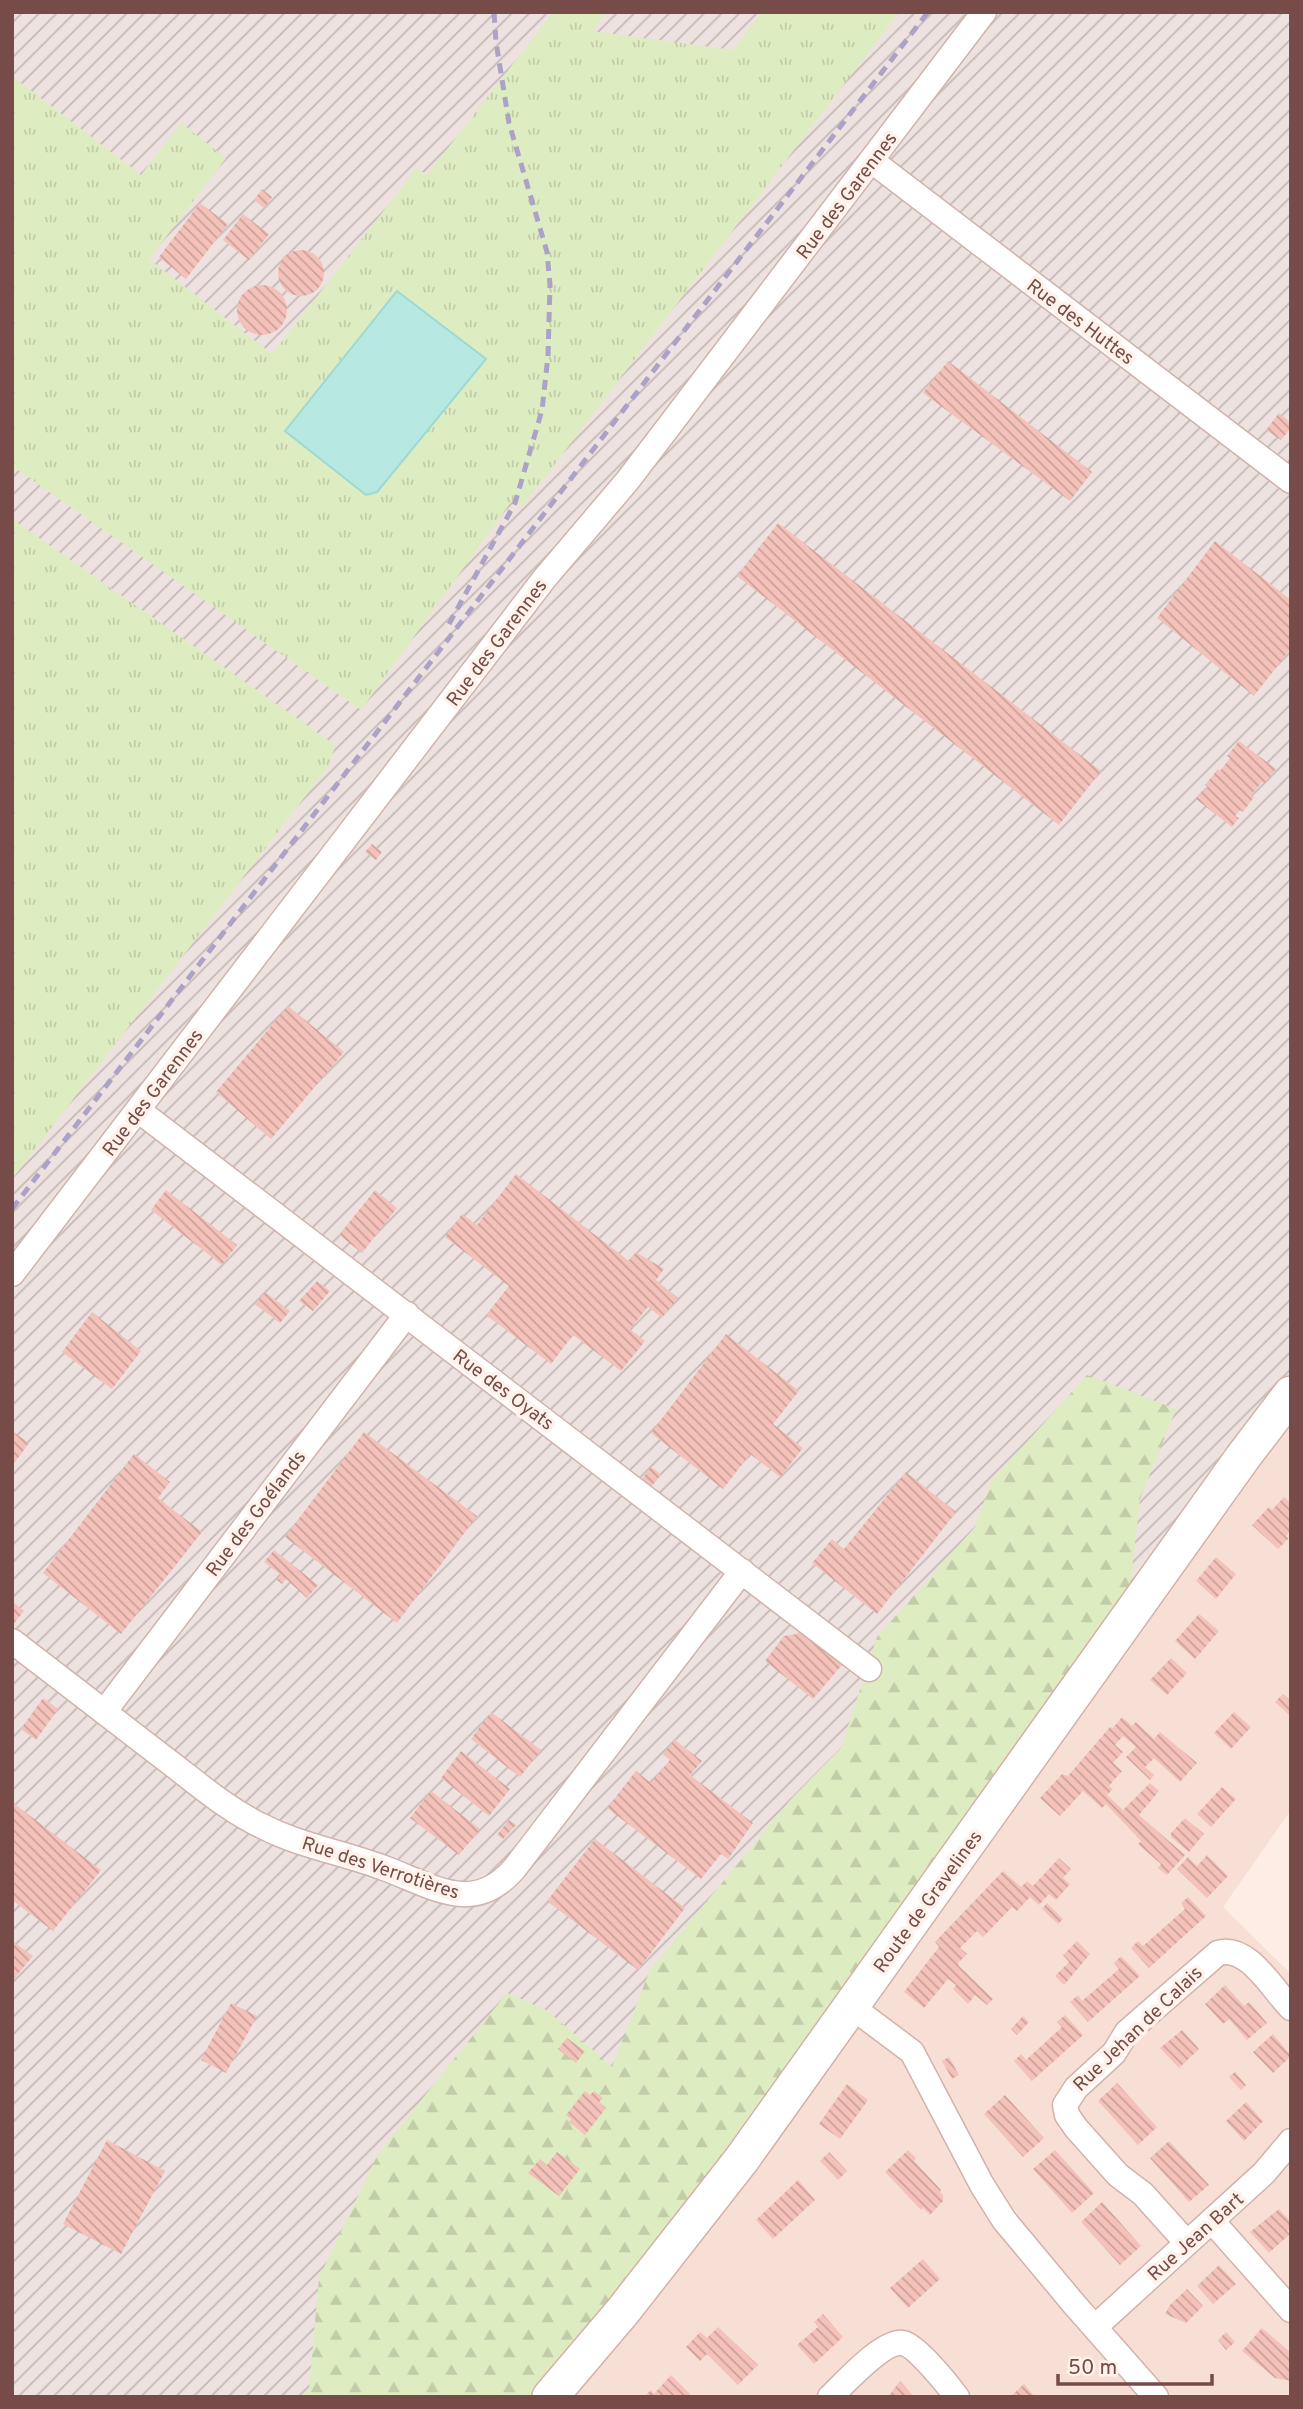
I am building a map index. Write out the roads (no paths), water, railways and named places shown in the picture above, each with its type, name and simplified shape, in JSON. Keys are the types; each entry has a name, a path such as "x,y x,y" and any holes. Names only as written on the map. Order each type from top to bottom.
{"main road":[{"name":"Route de Gravelines","path":"550,2397 603,2335 742,2159 1243,1457 1291,1394"}],"street":[{"name":"Rue des Garennes","path":"12,1274 544,579 628,480 984,12"},
{"name":"Rue des Huttes","path":"872,161 1291,481"},
{"name":"Rue des Oyats","path":"138,1110 869,1668"},
{"name":"Rue des Goélands","path":"104,1712 407,1314"},
{"name":"Rue des Verrotières","path":"12,1641 208,1792 265,1828 380,1866 447,1892 470,1895 483,1893 500,1884 514,1869 743,1571"},
{"name":"Rue Jehan de Calais","path":"1187,2243 1143,2194 1118,2175 1076,2129 1067,2115 1067,2099 1114,2053 1127,2032 1218,1953 1230,1951 1241,1954 1291,2008"},
{"path":"852,2007 912,2052 982,2185 1004,2220 1156,2397"},
{"name":"Rue Jean Bart","path":"1095,2327 1264,2173 1291,2141"},
{"path":"1212,2221 1291,2310"},
{"path":"830,2397 881,2351 904,2343 915,2350 957,2397"}],"water":[{"path":"397,291 486,359 377,492 366,495 285,431"}],"railway":[{"path":"449,624 515,503 542,410 548,356 550,285 547,252 509,123 494,12"},
{"path":"12,1209 928,12"}]}
